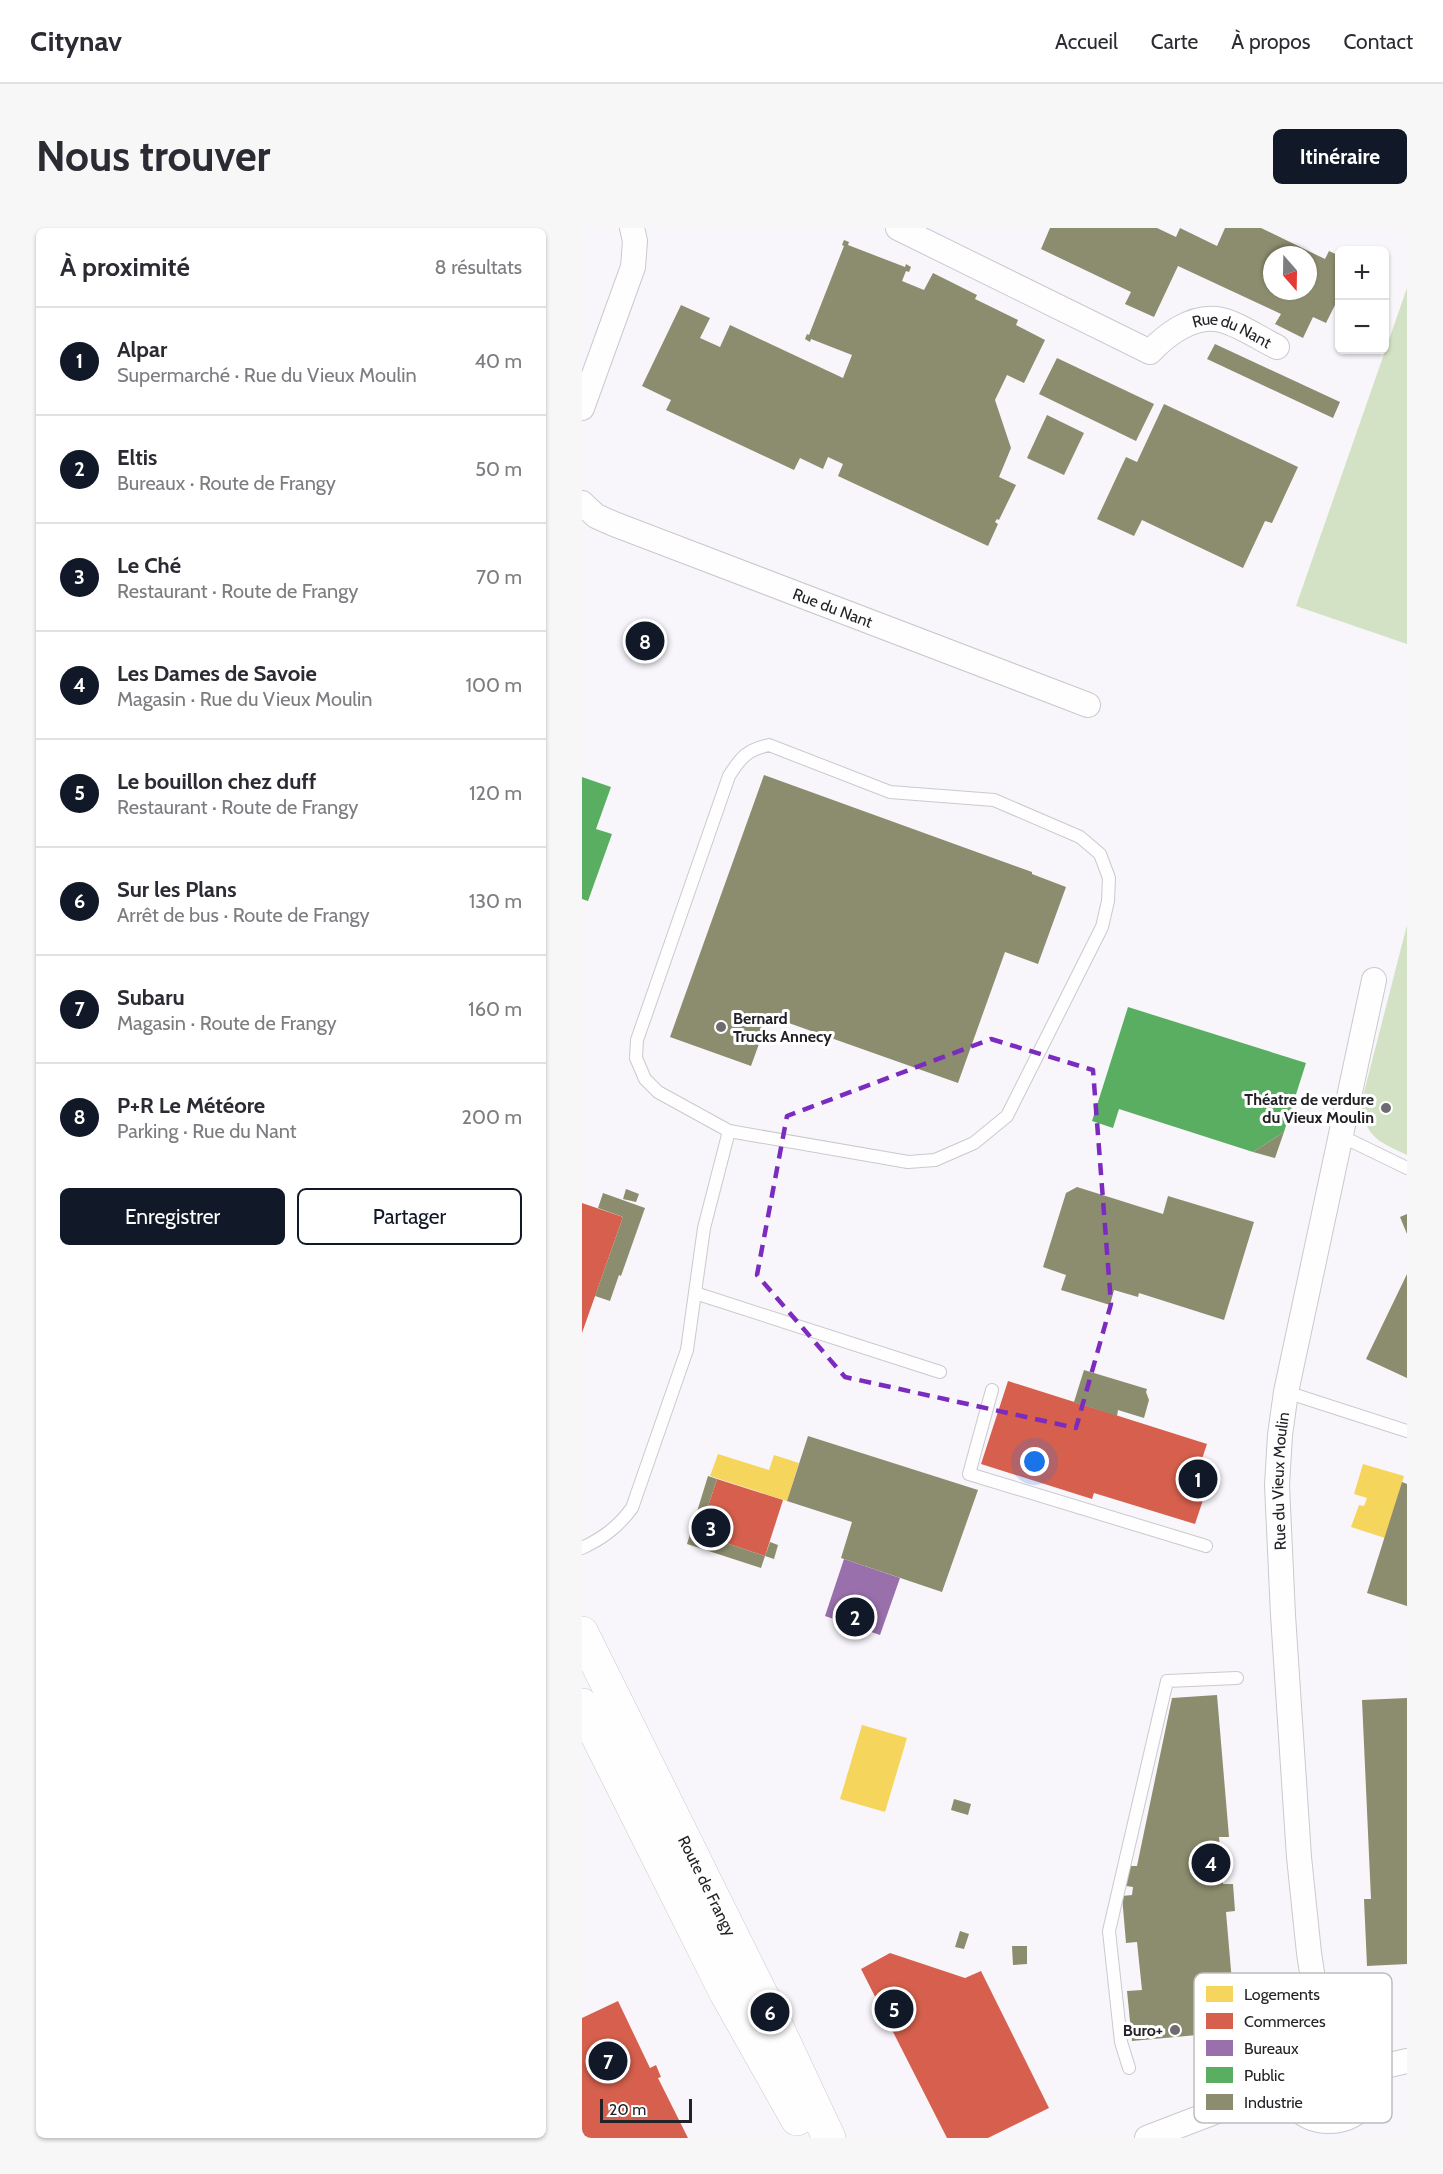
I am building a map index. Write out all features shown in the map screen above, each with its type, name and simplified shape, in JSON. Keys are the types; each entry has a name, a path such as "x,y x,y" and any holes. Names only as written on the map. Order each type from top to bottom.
{"main road":[{"name":"Route de Frangy","path":"582,1634 764,2001 829,2138"},
{"name":"Route de Frangy","path":"582,1705 726,1993 806,2138"}],"street":[{"path":"582,408 633,267 635,240 632,228"},
{"name":"Rue du Nant","path":"898,228 1150,352 1168,336 1186,325 1196,321 1215,319 1225,321 1277,347"},
{"name":"Rue du Nant","path":"582,503 596,516 614,524 1088,705"},
{"name":"Rue du Vieux Moulin","path":"1312,1973 1299,1857 1283,1615 1277,1485 1280,1435 1286,1392 1374,980"},
{"path":"1392,2064 1407,2061"},
{"path":"1147,2138 1194,2120"}],"lane":[{"path":"769,745 890,792 994,800 1080,837 1100,854 1109,878 1108,901 1102,927 1007,1116 974,1143 935,1160 908,1162 729,1131 658,1092 645,1079 636,1058 637,1040 729,776 739,760 752,749 769,745"},
{"path":"582,1548 605,1536 622,1521 632,1508 687,1350 704,1228 729,1131"},
{"path":"1341,1136 1407,1168"},
{"path":"695,1293 940,1372"},
{"path":"992,1390 969,1474 1206,1546"},
{"path":"1286,1392 1407,1431"},
{"path":"1129,2068 1121,2042 1109,1931 1167,1681 1237,1678"}],"highlighted area":[{"path":"991,1039 1093,1070 1111,1304 1076,1428 845,1377 757,1275 787,1116"}],"green space":[{"path":"1407,288 1407,644 1296,606 1384,354 1389,354 1389,340"},
{"path":"1407,925 1407,1155 1375,1137 1366,1124 1361,1104"}],"building: Logements":[{"path":"718,1454 769,1470 774,1455 799,1463 787,1501 710,1476"},
{"path":"1363,1464 1404,1476 1385,1538 1351,1527 1359,1505 1364,1506 1367,1498 1354,1494"},
{"path":"862,1725 907,1738 885,1812 840,1799"}],"building: Commerces":[{"path":"582,1203 623,1217 582,1333"},
{"path":"1008,1381 1207,1444 1200,1465 1209,1482 1195,1524 1094,1493 1092,1499 981,1464"},
{"path":"717,1479 783,1500 765,1556 699,1534"},
{"path":"890,1953 965,1978 981,1971 1049,2108 988,2138 947,2138 861,1969"},
{"path":"618,2001 650,2068 656,2065 661,2077 658,2078 688,2138 585,2138 582,2132 582,2018"}],"building: Bureaux":[{"path":"844,1559 900,1578 880,1635 825,1616"}],"building: Public":[{"path":"582,777 611,787 596,829 612,834 588,901 582,899"},
{"path":"1128,1007 1306,1063 1284,1132 1253,1152 1119,1109 1113,1128 1092,1121"}],"building: Industrie":[{"path":"1050,228 1157,228 1176,237 1180,228 1217,246 1225,228 1261,228 1298,246 1263,246 1263,300 1317,300 1317,255 1325,259 1329,251 1335,254 1335,305 1326,323 1313,317 1303,338 1275,324 1281,314 1178,266 1154,317 1125,304 1131,292 1041,249"},
{"path":"844,240 849,242 848,245 905,267 906,264 911,267 909,272 906,271 902,281 924,290 933,273 977,295 975,299 1018,320 1016,325 1045,340 1024,383 1007,375 995,400 1011,448 999,477 1016,485 999,520 995,522 998,524 988,546 838,476 843,464 828,457 823,469 800,458 794,470 666,410 671,400 642,386 681,305 710,318 700,338 720,347 730,325 843,378 852,355 811,339 810,342 805,339 807,334 809,335 844,246 842,245"},
{"path":"1215,344 1340,402 1333,418 1207,359"},
{"path":"1057,358 1154,404 1136,441 1039,394"},
{"path":"1164,404 1298,467 1272,523 1265,521 1243,568 1142,520 1134,536 1097,519 1126,457 1137,462"},
{"path":"1047,415 1084,433 1064,475 1027,458"},
{"path":"764,775 1032,872 1032,874 1066,887 1038,964 1005,952 958,1083 769,1016 751,1066 670,1037"},
{"path":"1284,1132 1275,1158 1253,1152"},
{"path":"1077,1187 1163,1214 1168,1196 1254,1222 1224,1320 1139,1293 1138,1297 1114,1290 1110,1305 1061,1290 1066,1275 1043,1267 1066,1193"},
{"path":"626,1189 639,1194 636,1202 623,1199"},
{"path":"603,1193 645,1208 610,1301 595,1296 623,1217 598,1208"},
{"path":"1407,1214 1407,1234 1400,1217"},
{"path":"1407,1274 1407,1378 1366,1359"},
{"path":"1084,1370 1147,1389 1149,1400 1144,1418 1118,1410 1117,1416 1074,1402"},
{"path":"808,1436 978,1490 942,1592 841,1558 852,1522 787,1501"},
{"path":"708,1476 717,1479 699,1534 765,1556 761,1568 687,1544"},
{"path":"1402,1482 1407,1484 1407,1606 1367,1593"},
{"path":"770,1542 778,1545 774,1559 765,1556"},
{"path":"1217,1695 1229,1837 1219,1837 1223,1884 1233,1884 1235,1911 1226,1912 1231,1973 1194,1973 1194,2035 1132,2041 1127,1991 1142,1990 1137,1942 1126,1943 1122,1896 1132,1895 1133,1887 1126,1886 1130,1866 1137,1866 1172,1698"},
{"path":"1407,1698 1407,1964 1367,1966 1364,1899 1371,1899 1362,1700"},
{"path":"954,1799 971,1804 968,1815 951,1810"},
{"path":"960,1931 969,1934 964,1949 955,1947"},
{"path":"1012,1946 1027,1946 1027,1964 1013,1965"}],"place":[{"name":"P+R Le Météore","path":"645,641"},
{"name":"Bernard Trucks Annecy","path":"721,1027"},
{"name":"Théatre de verdure du Vieux Moulin","path":"1386,1108"},
{"name":"Alpar","path":"1198,1479"},
{"name":"Le Ché","path":"711,1528"},
{"name":"Eltis","path":"855,1617"},
{"name":"Les Dames de Savoie","path":"1211,1863"},
{"name":"Le bouillon chez duff","path":"894,2009"},
{"name":"Sur les Plans","path":"770,2012"},
{"name":"Buro+","path":"1175,2030"},
{"name":"Subaru","path":"608,2061"}]}
